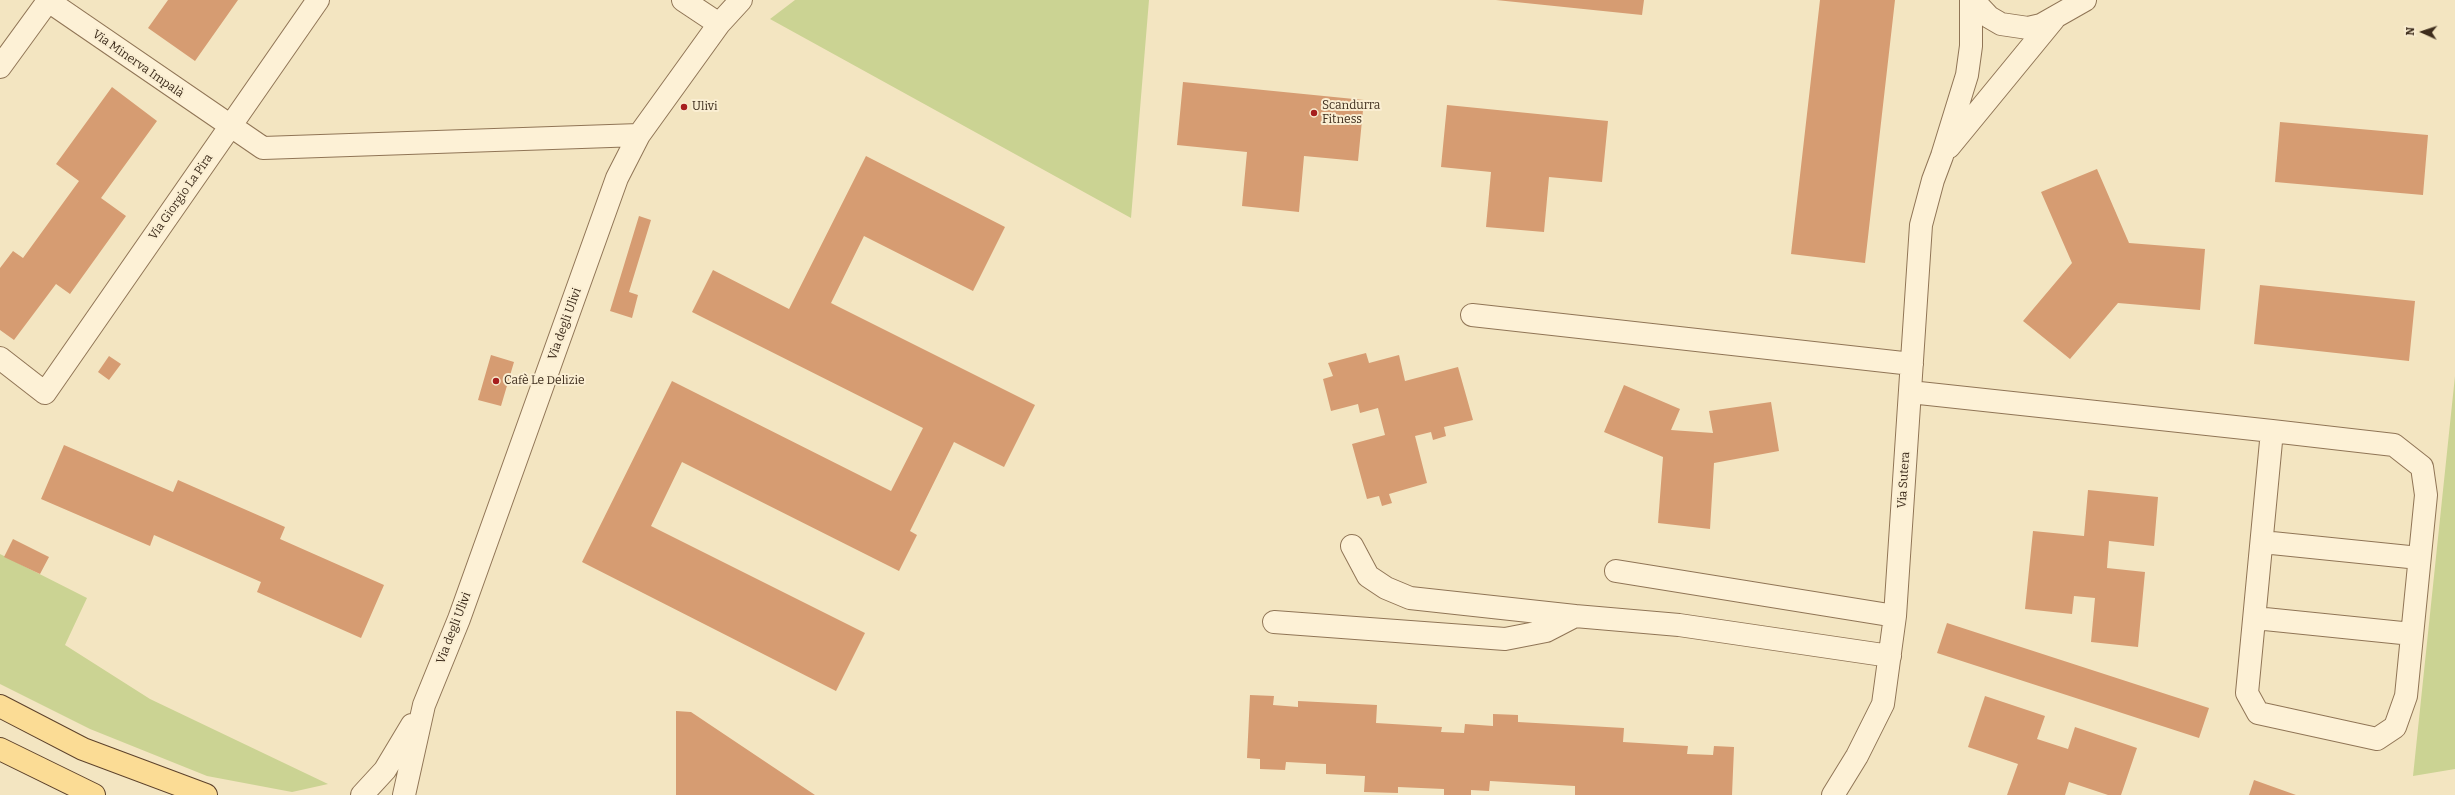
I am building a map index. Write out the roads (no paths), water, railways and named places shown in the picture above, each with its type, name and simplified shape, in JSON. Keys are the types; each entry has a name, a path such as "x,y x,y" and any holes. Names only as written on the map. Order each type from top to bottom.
{"main road":[{"path":"0,706 83,750 206,795"},
{"path":"0,749 94,795"}],"street":[{"name":"Via Minerva Impalà","path":"48,0 229,127 262,148 639,135"},
{"path":"0,67 48,0"},
{"name":"Via Giorgio La Pira","path":"0,358 45,394 318,0"},
{"path":"683,0 719,24"},
{"name":"Via degli Ulivi","path":"424,705 459,619 618,178 639,135 719,24 741,0"},
{"path":"1972,0 1989,17 2001,24 2014,28 2041,25 2063,10 2085,0"},
{"name":"Via Sutera","path":"1834,795 1857,756 1882,704 1895,616 1921,225 1933,180 1967,75 1971,46 1972,0"},
{"path":"1942,156 2063,10"},
{"path":"1472,315 1912,364"},
{"path":"1910,392 2272,431 2394,445 2422,467 2426,495 2406,696 2395,727 2377,739 2258,713 2247,692 2272,431"},
{"path":"2262,542 2419,558"},
{"path":"1352,546 1368,576 1386,588 1410,598 1575,616 1679,625 1890,656"},
{"path":"1616,571 1895,616"},
{"path":"1274,622 1505,639 1546,631 1575,616"},
{"path":"2255,618 2412,634"},
{"path":"362,795 385,770 424,705"},
{"path":"404,795 424,705"}],"place":[{"name":"Ulivi","path":"684,107"},
{"name":"Scandurra Fitness","path":"1314,113"},
{"name":"Cafè Le Delizie","path":"496,381"}]}
